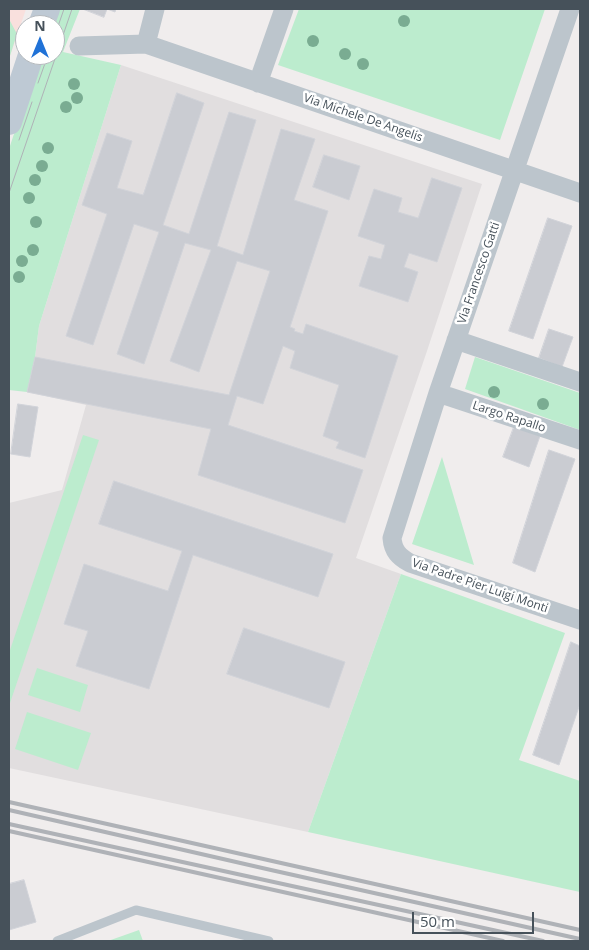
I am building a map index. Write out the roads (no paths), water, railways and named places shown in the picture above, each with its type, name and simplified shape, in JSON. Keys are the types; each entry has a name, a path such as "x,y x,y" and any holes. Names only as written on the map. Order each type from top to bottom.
{"main road":[{"path":"9,122 28,65"}],"street":[{"path":"146,44 155,9"},
{"path":"258,83 284,9"},
{"name":"Via Francesco Gatti","path":"392,538 438,393 570,9"},
{"name":"Via Michele De Angelis","path":"79,46 146,44 580,193"},
{"path":"456,340 580,382"},
{"name":"Largo Rapallo","path":"438,393 580,440"},
{"name":"Via Padre Pier Luigi Monti","path":"392,538 393,545 399,556 410,563 580,620"}],"lane":[{"path":"57,941 136,910 269,941"}],"tram line":[{"path":"62,15 64,9"},
{"path":"9,193 72,9"},
{"path":"38,83 44,65"},
{"path":"19,140 32,102"}],"railway":[{"path":"9,802 580,930"},
{"path":"9,810 580,939"},
{"path":"9,824 543,941"},
{"path":"9,831 503,941"}]}
